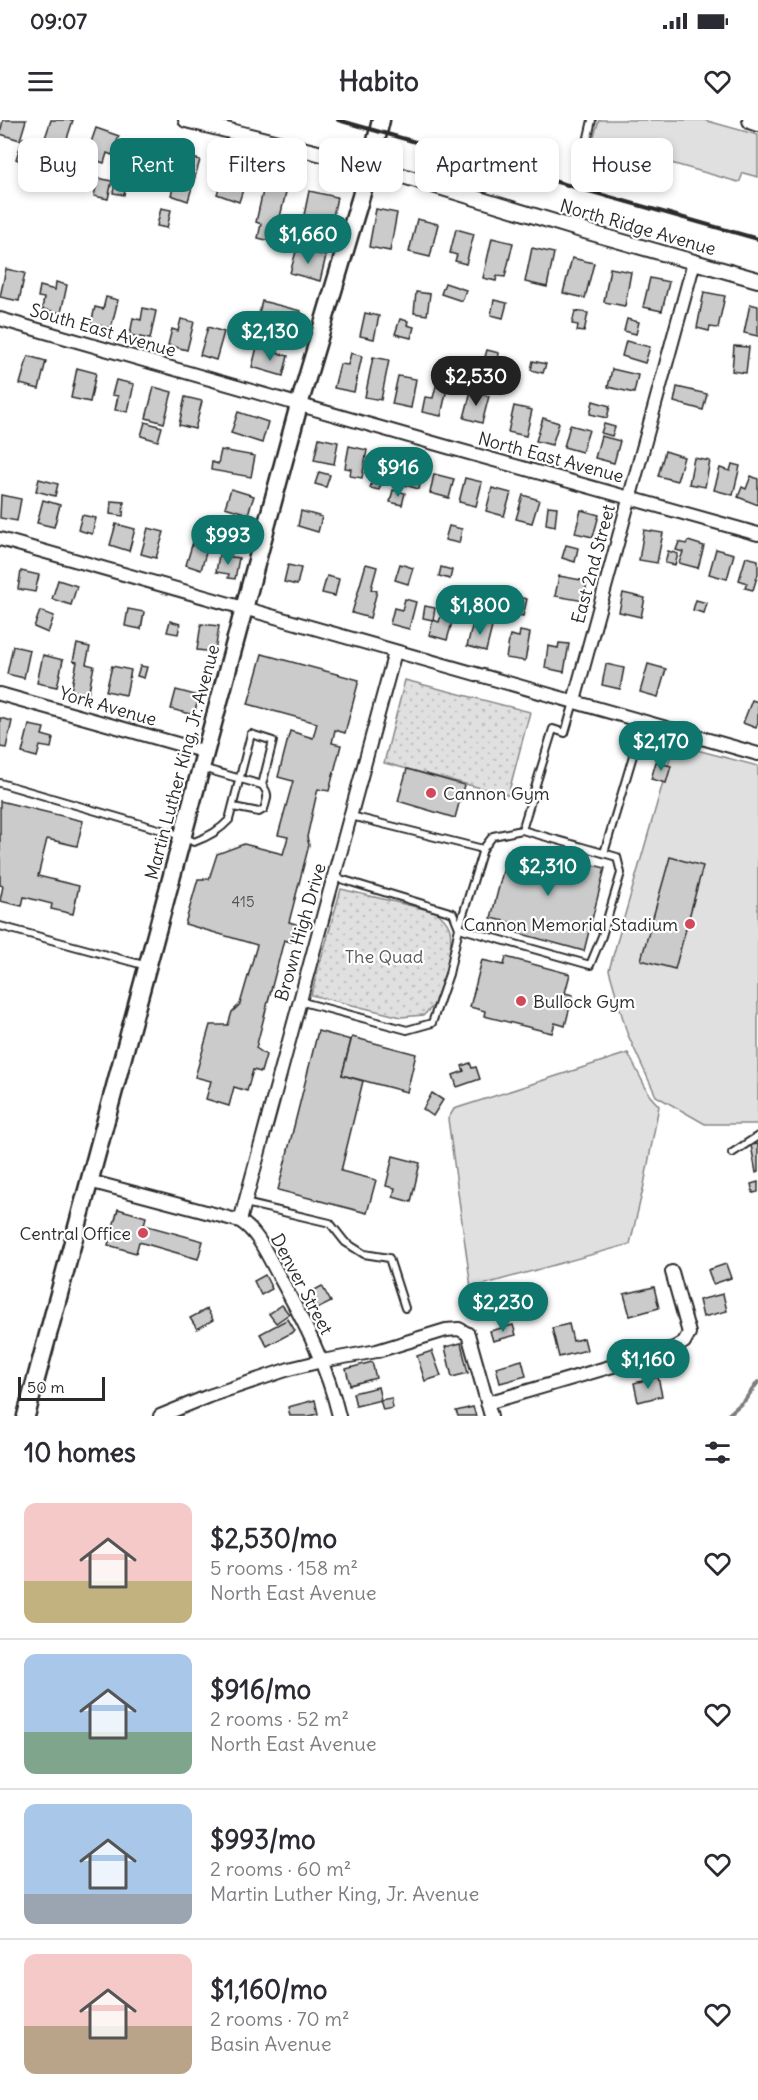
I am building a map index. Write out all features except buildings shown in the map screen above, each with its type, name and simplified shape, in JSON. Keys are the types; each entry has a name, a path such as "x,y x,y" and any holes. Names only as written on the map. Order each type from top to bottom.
{"main road":[{"name":"Martin Luther King, Jr. Avenue","path":"377,138 381,120"},
{"path":"752,120 758,122"},
{"name":"Martin Luther King, Jr. Avenue","path":"26,1416 299,405 362,192"}],"street":[{"name":"North Ridge Avenue","path":"186,120 319,153"},
{"name":"North Ridge Avenue","path":"403,176 758,280"},
{"name":"East 2nd Street","path":"574,701 694,262"},
{"name":"South East Avenue","path":"0,319 299,405"},
{"name":"North East Avenue","path":"299,405 758,534"},
{"path":"0,539 758,754"},
{"name":"Brown High Drive","path":"240,1221 395,652"},
{"name":"York Avenue","path":"0,694 203,760"},
{"path":"89,1181 240,1221"},
{"name":"Denver Street","path":"240,1221 250,1228 262,1245 307,1327 331,1383 339,1416"},
{"path":"487,1403 674,1348 684,1342 689,1333 672,1272"},
{"path":"160,1416 289,1369 377,1351 446,1330 459,1329 468,1334 491,1416"}],"lane":[{"path":"588,138 592,120"},
{"path":"522,830 553,729 565,733 574,701"},
{"path":"604,853 644,722"},
{"path":"0,783 182,836 194,842 207,838 229,820 251,734 273,741 262,785"},
{"path":"203,760 240,779 262,785 267,790 268,796 264,809 253,812 233,807"},
{"path":"351,816 483,849"},
{"path":"299,1001 407,1030 432,1023 449,975 459,928 483,849 493,836 522,830 617,857 621,873 602,936 590,965 459,928"},
{"path":"334,877 453,913 459,928"},
{"path":"0,926 147,967"},
{"path":"732,1153 758,1136"},
{"path":"244,1203 330,1223 345,1242 364,1254 389,1258 405,1308"}],"green space":[{"path":"599,120 704,120 758,135 758,177 743,173 738,182 673,164 673,138 595,138"},
{"path":"405,680 530,712 508,795 384,763"},
{"name":"Cannon Memorial Stadium","path":"674,744 758,766 758,1124 705,1124 656,1096 627,1033 609,970"},
{"name":"The Quad","path":"341,889 437,912 447,923 450,943 444,978 434,1005 424,1015 401,1017 311,995"},
{"path":"628,1053 650,1096 659,1106 630,1244 471,1288 448,1119 454,1109"}],"waterway":[{"path":"727,1416 745,1400 758,1382"}],"railway":[{"path":"338,120 758,239"}],"place":[{"name":"Cannon Gym","path":"431,793"},
{"name":"Cannon Memorial Stadium","path":"690,924"},
{"name":"Bullock Gym","path":"521,1001"},
{"name":"Central Office","path":"143,1233"}]}
